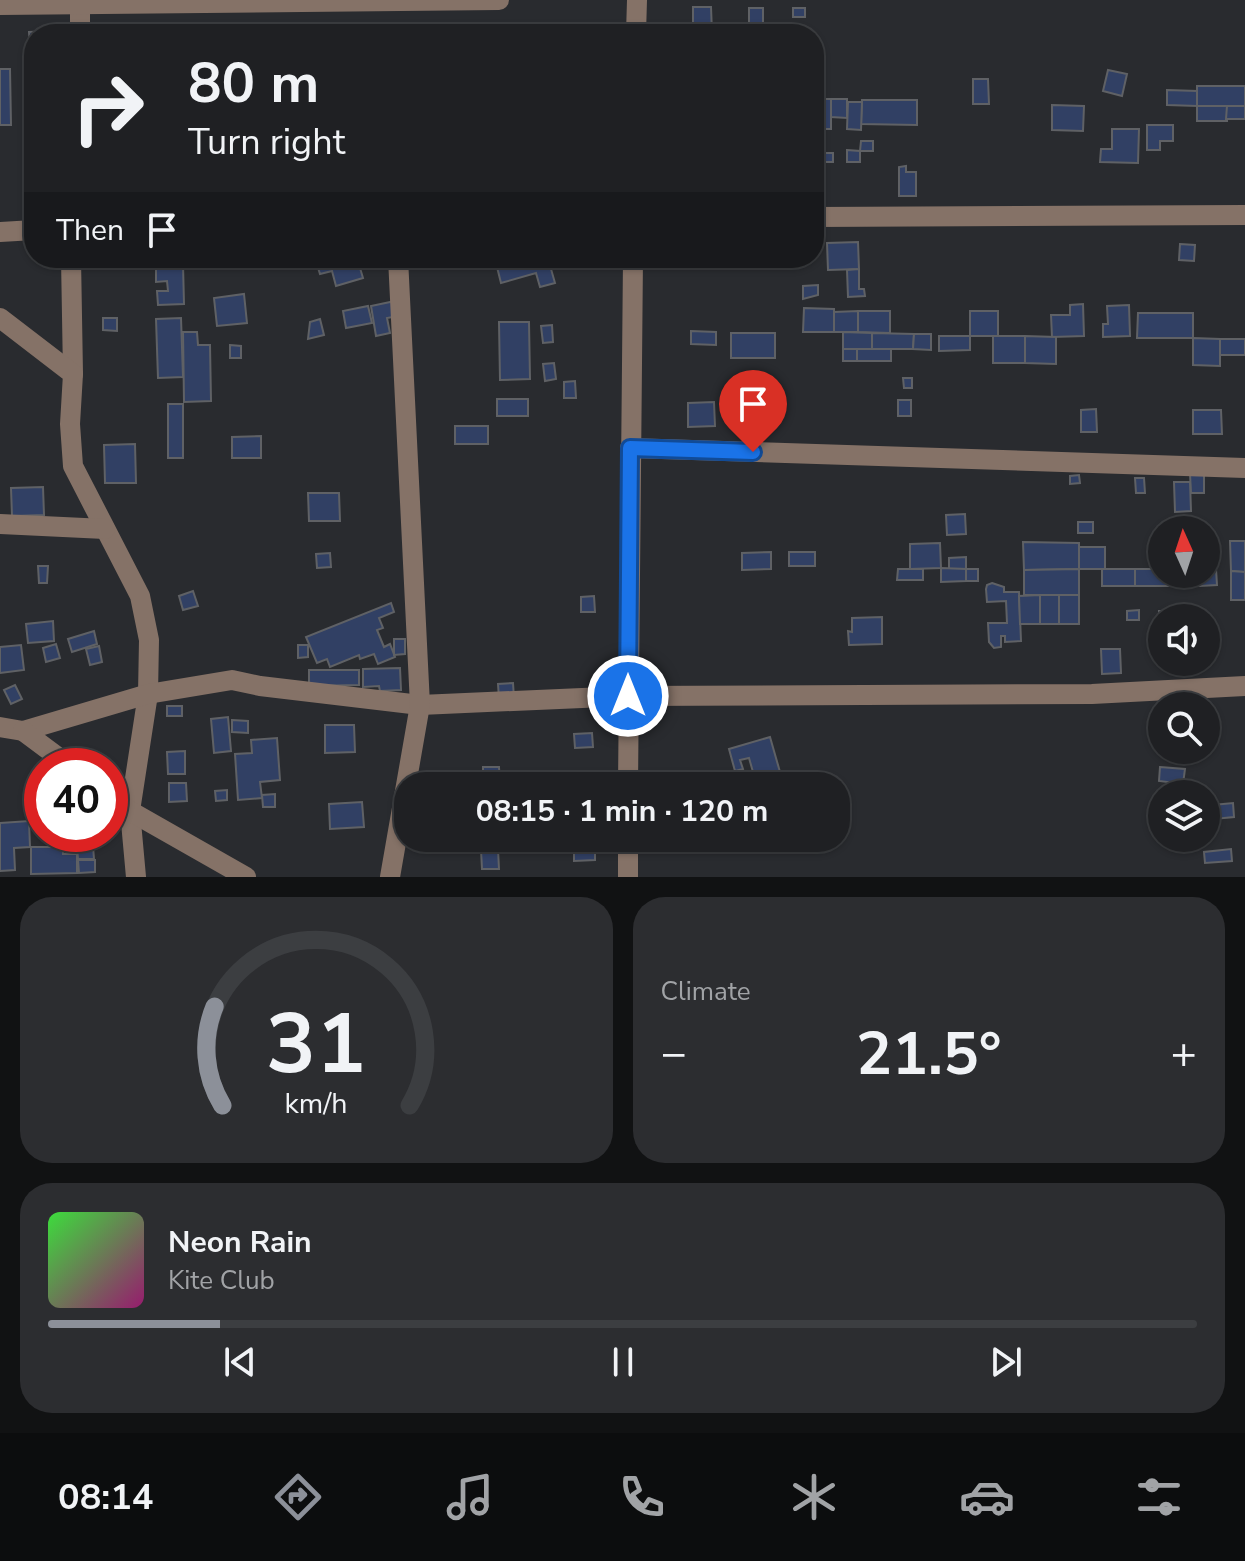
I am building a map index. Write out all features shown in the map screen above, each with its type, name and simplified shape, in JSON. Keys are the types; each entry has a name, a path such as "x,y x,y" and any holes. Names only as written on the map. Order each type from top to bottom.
{"street":[{"path":"0,5 499,0"},
{"path":"636,24 637,0"},
{"path":"80,3 80,24"},
{"path":"824,217 1245,215"},
{"path":"0,232 24,231"},
{"path":"71,268 73,374 70,424 73,466 140,596 149,640 148,694 130,811 136,877"},
{"path":"390,877 420,705 398,268"},
{"path":"628,772 633,268"},
{"path":"0,318 73,374"},
{"path":"630,448 1245,468"},
{"path":"0,524 105,529"},
{"path":"0,727 23,731 148,694 232,680 420,705 628,696 1092,694 1245,686"},
{"path":"23,731 46,748"},
{"path":"130,811 246,877"},
{"path":"628,852 628,877"}],"building":[{"path":"693,7 711,7 712,24 693,24"},
{"path":"749,8 763,8 763,24 749,24"},
{"path":"793,8 805,8 805,17 793,17"},
{"path":"0,69 10,69 11,125 0,125"},
{"path":"1108,70 1127,74 1122,96 1103,91"},
{"path":"973,79 988,79 989,104 973,104"},
{"path":"1197,86 1245,86 1245,106 1197,106"},
{"path":"1167,90 1197,91 1197,106 1167,105"},
{"path":"824,99 831,99 831,129 824,129"},
{"path":"831,99 847,99 847,118 831,117"},
{"path":"862,100 917,100 917,125 861,124"},
{"path":"848,102 862,102 861,130 847,129"},
{"path":"1052,105 1084,106 1083,131 1052,130"},
{"path":"1197,106 1227,106 1227,121 1197,121"},
{"path":"1227,106 1245,106 1245,119 1226,119"},
{"path":"1147,125 1173,125 1173,141 1160,141 1160,150 1147,150"},
{"path":"1112,129 1139,129 1138,163 1100,162 1101,149 1112,149"},
{"path":"861,141 873,141 873,151 860,151"},
{"path":"847,150 860,151 860,162 847,162"},
{"path":"824,153 833,153 833,162 824,162"},
{"path":"906,166 906,172 916,172 916,196 899,196 899,167"},
{"path":"858,242 859,269 828,270 827,243"},
{"path":"1180,244 1195,245 1194,261 1179,260"},
{"path":"156,268 183,268 184,304 158,305 157,291 168,291 167,281 156,282"},
{"path":"318,268 360,268 363,278 336,286 332,271 320,274"},
{"path":"497,268 554,268 551,269 555,283 540,287 536,273 501,283"},
{"path":"859,269 859,289 864,289 865,296 848,297 847,270"},
{"path":"818,285 818,295 803,299 803,286"},
{"path":"244,294 247,323 217,326 214,298"},
{"path":"395,301 398,316 387,318 390,333 376,336 371,306"},
{"path":"1083,304 1084,336 1052,337 1051,315 1070,315 1070,305"},
{"path":"1129,305 1130,336 1103,337 1103,324 1108,324 1107,306"},
{"path":"368,306 372,323 346,328 343,311"},
{"path":"804,308 834,309 834,332 803,332"},
{"path":"858,311 858,332 834,332 834,312"},
{"path":"858,311 890,311 890,333 858,332"},
{"path":"970,311 998,311 998,336 970,336"},
{"path":"1138,313 1193,313 1193,338 1137,338"},
{"path":"103,318 117,318 117,331 103,330"},
{"path":"181,318 183,377 158,378 156,319"},
{"path":"320,319 324,335 308,339 310,322"},
{"path":"499,322 529,322 530,379 500,380"},
{"path":"552,325 553,342 543,343 541,326"},
{"path":"691,331 716,332 716,345 691,344"},
{"path":"183,332 197,332 198,345 210,345 211,401 184,402"},
{"path":"843,332 872,333 872,349 843,349"},
{"path":"731,333 775,333 775,358 731,358"},
{"path":"872,333 914,334 913,349 872,349"},
{"path":"914,334 931,334 931,350 913,349"},
{"path":"939,336 970,336 970,350 939,351"},
{"path":"993,336 1025,336 1025,363 993,363"},
{"path":"1025,336 1056,337 1056,364 1025,363"},
{"path":"1193,338 1220,339 1220,366 1193,365"},
{"path":"1220,339 1245,339 1245,355 1220,355"},
{"path":"230,345 241,346 241,358 230,358"},
{"path":"843,349 857,349 857,361 843,361"},
{"path":"857,349 891,349 891,361 857,361"},
{"path":"554,363 556,379 545,381 543,364"},
{"path":"903,378 912,378 912,388 904,388"},
{"path":"768,380 769,391 759,392 759,381"},
{"path":"575,381 576,398 564,398 564,382"},
{"path":"497,399 528,399 528,416 497,416"},
{"path":"898,400 911,400 911,416 898,416"},
{"path":"714,402 715,426 688,427 688,403"},
{"path":"168,404 183,404 183,458 168,458"},
{"path":"1096,409 1097,432 1081,432 1081,410"},
{"path":"1193,410 1221,410 1222,434 1193,434"},
{"path":"455,426 488,426 488,444 455,444"},
{"path":"261,436 261,458 232,458 232,437"},
{"path":"135,444 136,483 105,483 104,445"},
{"path":"1204,473 1204,493 1191,493 1190,474"},
{"path":"1079,475 1080,483 1070,484 1070,476"},
{"path":"1135,478 1144,478 1145,493 1136,493"},
{"path":"1174,482 1190,482 1191,511 1175,512"},
{"path":"43,487 44,515 12,516 11,488"},
{"path":"308,493 339,493 340,521 309,521"},
{"path":"965,514 966,534 947,535 946,515"},
{"path":"1078,522 1093,522 1093,533 1078,533"},
{"path":"1230,541 1245,541 1245,572 1231,571"},
{"path":"1023,542 1079,543 1079,569 1024,570"},
{"path":"940,543 941,568 910,569 910,544"},
{"path":"1079,547 1105,547 1105,569 1079,569"},
{"path":"771,552 771,569 742,570 742,553"},
{"path":"789,552 815,552 815,566 789,566"},
{"path":"330,553 331,567 317,568 316,554"},
{"path":"966,557 966,569 949,569 949,558"},
{"path":"38,566 48,566 47,583 39,583"},
{"path":"941,568 966,569 966,581 941,582"},
{"path":"898,569 923,569 923,580 897,580"},
{"path":"966,569 978,569 978,581 966,581"},
{"path":"1079,569 1079,595 1024,595 1024,570"},
{"path":"1102,569 1135,569 1135,586 1102,586"},
{"path":"1135,569 1148,569 1148,586 1135,586"},
{"path":"1231,571 1245,572 1245,600 1231,600"},
{"path":"992,583 1004,587 1004,592 1019,592 1021,641 1005,642 1005,636 1001,636 1001,647 994,648 989,642 988,623 1007,623 1006,601 987,602 987,585"},
{"path":"193,591 198,606 183,610 179,596"},
{"path":"1040,595 1040,624 1020,624 1019,596"},
{"path":"1040,595 1059,595 1059,624 1040,624"},
{"path":"1059,595 1079,595 1079,624 1059,624"},
{"path":"594,596 595,612 581,612 581,597"},
{"path":"391,603 394,612 379,618 383,628 377,630 384,647 390,644 395,657 378,664 374,654 360,659 359,655 330,667 327,659 317,663 306,637"},
{"path":"1139,610 1139,620 1127,620 1127,611"},
{"path":"882,617 882,644 849,645 848,631 852,632 852,618"},
{"path":"53,621 54,641 28,643 26,624"},
{"path":"94,631 97,644 72,652 68,639"},
{"path":"394,639 405,639 405,654 394,655"},
{"path":"56,644 60,658 46,662 43,648"},
{"path":"21,645 24,670 0,673 0,647"},
{"path":"298,645 308,645 308,657 298,658"},
{"path":"99,646 102,662 90,665 86,649"},
{"path":"1101,649 1120,649 1121,673 1102,674"},
{"path":"400,668 401,690 380,691 379,686 363,687 363,669"},
{"path":"309,670 359,670 359,685 309,686"},
{"path":"513,683 514,698 499,699 498,684"},
{"path":"15,685 22,699 11,704 4,690"},
{"path":"167,706 182,706 182,716 167,716"},
{"path":"228,717 231,751 214,753 211,719"},
{"path":"232,720 248,721 248,733 232,732"},
{"path":"325,725 354,725 355,752 325,753"},
{"path":"592,733 593,747 575,748 574,734"},
{"path":"770,737 780,772 753,772 749,758 740,760 743,769 735,771 729,749"},
{"path":"277,738 280,780 260,782 262,798 238,800 235,754 252,753 251,740"},
{"path":"185,751 185,774 168,774 167,752"},
{"path":"483,767 499,767 499,772 483,772"},
{"path":"1160,767 1185,769 1184,780 1159,780"},
{"path":"169,783 186,783 187,801 169,802"},
{"path":"227,790 227,800 216,801 215,791"},
{"path":"275,794 275,807 263,807 262,795"},
{"path":"362,802 364,827 330,829 329,804"},
{"path":"1233,803 1234,817 1220,818 1220,804"},
{"path":"24,821 24,847 14,848 15,870 0,871 0,823"},
{"path":"1231,849 1232,861 1205,863 1204,852"},
{"path":"31,852 77,854 77,873 31,874"},
{"path":"77,852 93,852 94,859 78,859"},
{"path":"481,852 498,852 499,869 482,869"},
{"path":"574,852 595,852 595,860 574,861"},
{"path":"78,860 95,860 95,872 79,873"}],"route":[{"path":"628,696 630,448 753,452"}]}
